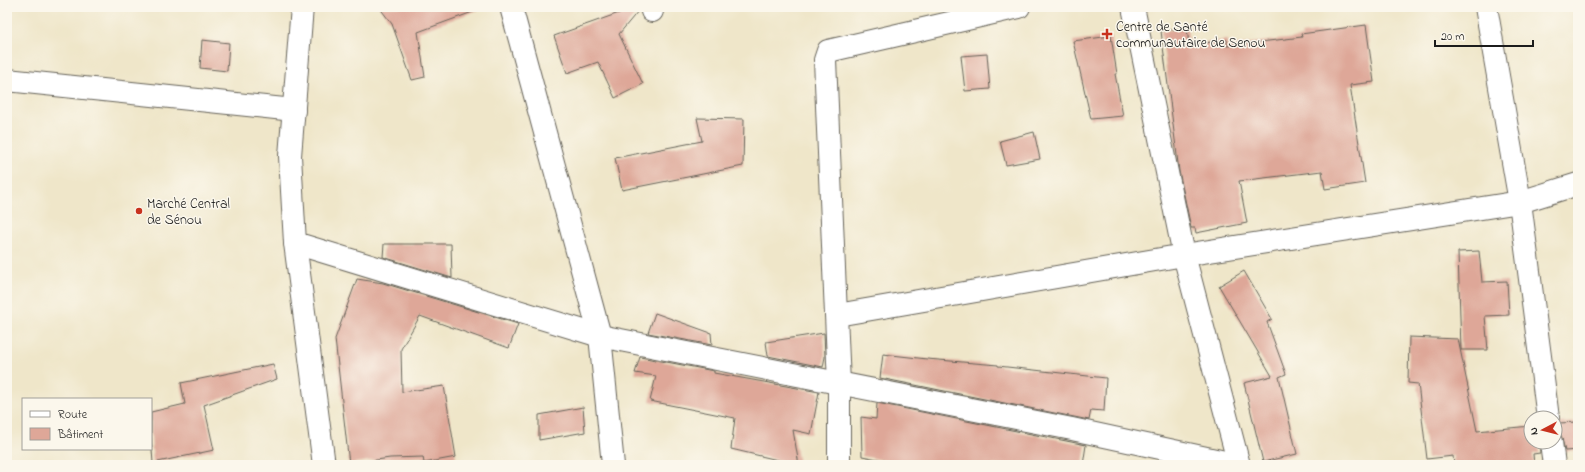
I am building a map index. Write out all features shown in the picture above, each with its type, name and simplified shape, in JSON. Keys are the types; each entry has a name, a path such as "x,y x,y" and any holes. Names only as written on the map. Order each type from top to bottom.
{"street":[{"path":"302,7 290,156 295,244 324,465"},
{"path":"510,7 600,336 612,465"},
{"path":"839,465 840,384 825,60 828,51 1019,7"},
{"path":"295,244 600,336 1072,429 1239,465 1184,255 1133,7"},
{"path":"1486,7 1520,202 1547,410"},
{"path":"7,80 294,110"},
{"path":"837,316 1184,255 1520,202 1578,184"},
{"path":"1552,450 1554,465"}],"building":[{"path":"379,7 478,7 478,10 418,32 425,77 412,80 392,24"},
{"path":"639,7 639,10 619,34 643,84 615,98 598,62 567,73 554,36"},
{"path":"1366,25 1374,82 1350,85 1365,183 1325,189 1322,171 1239,181 1247,223 1196,233 1195,228 1191,228 1179,171 1161,31 1187,28 1189,45 1227,40 1227,46 1302,37 1301,34"},
{"path":"1111,36 1117,74 1115,74 1123,116 1091,119 1073,41"},
{"path":"202,40 229,43 227,71 200,68"},
{"path":"987,54 990,89 965,91 961,56"},
{"path":"697,118 744,119 743,166 622,190 615,158 702,141"},
{"path":"1034,132 1040,159 1006,165 1000,141"},
{"path":"384,244 451,244 452,278 383,257"},
{"path":"1479,251 1482,282 1507,281 1509,315 1485,316 1488,350 1461,350 1458,252"},
{"path":"1244,271 1272,319 1267,322 1286,374 1279,377 1297,454 1263,462 1244,383 1272,376 1219,286"},
{"path":"357,279 383,283 518,324 509,348 420,316 401,349 402,392 444,386 456,457 424,463 423,457 390,458 349,464 335,339"},
{"path":"655,313 711,333 712,345 648,333"},
{"path":"824,333 825,357 823,367 768,356 766,342"},
{"path":"1409,337 1458,339 1477,431 1523,427 1523,450 1540,450 1540,453 1533,454 1534,465 1454,465 1453,456 1427,459 1418,384 1408,383"},
{"path":"883,354 998,365 1106,378 1104,411 1091,410 1089,420 880,378"},
{"path":"640,357 714,371 714,373 819,392 811,434 793,430 799,465 731,449 735,418 650,401 656,376 635,373"},
{"path":"273,364 277,379 204,405 214,450 153,463 152,412 185,404 181,383"},
{"path":"877,403 1086,445 1083,465 909,465 862,456 861,417 876,419"},
{"path":"583,407 585,432 539,440 539,415"},
{"path":"1578,422 1578,450 1565,451 1563,443 1563,423"}],"place":[{"name":"Centre de Santé communautaire de Senou","path":"1107,34"},
{"name":"Marché Central de Sénou","path":"139,211"}]}
